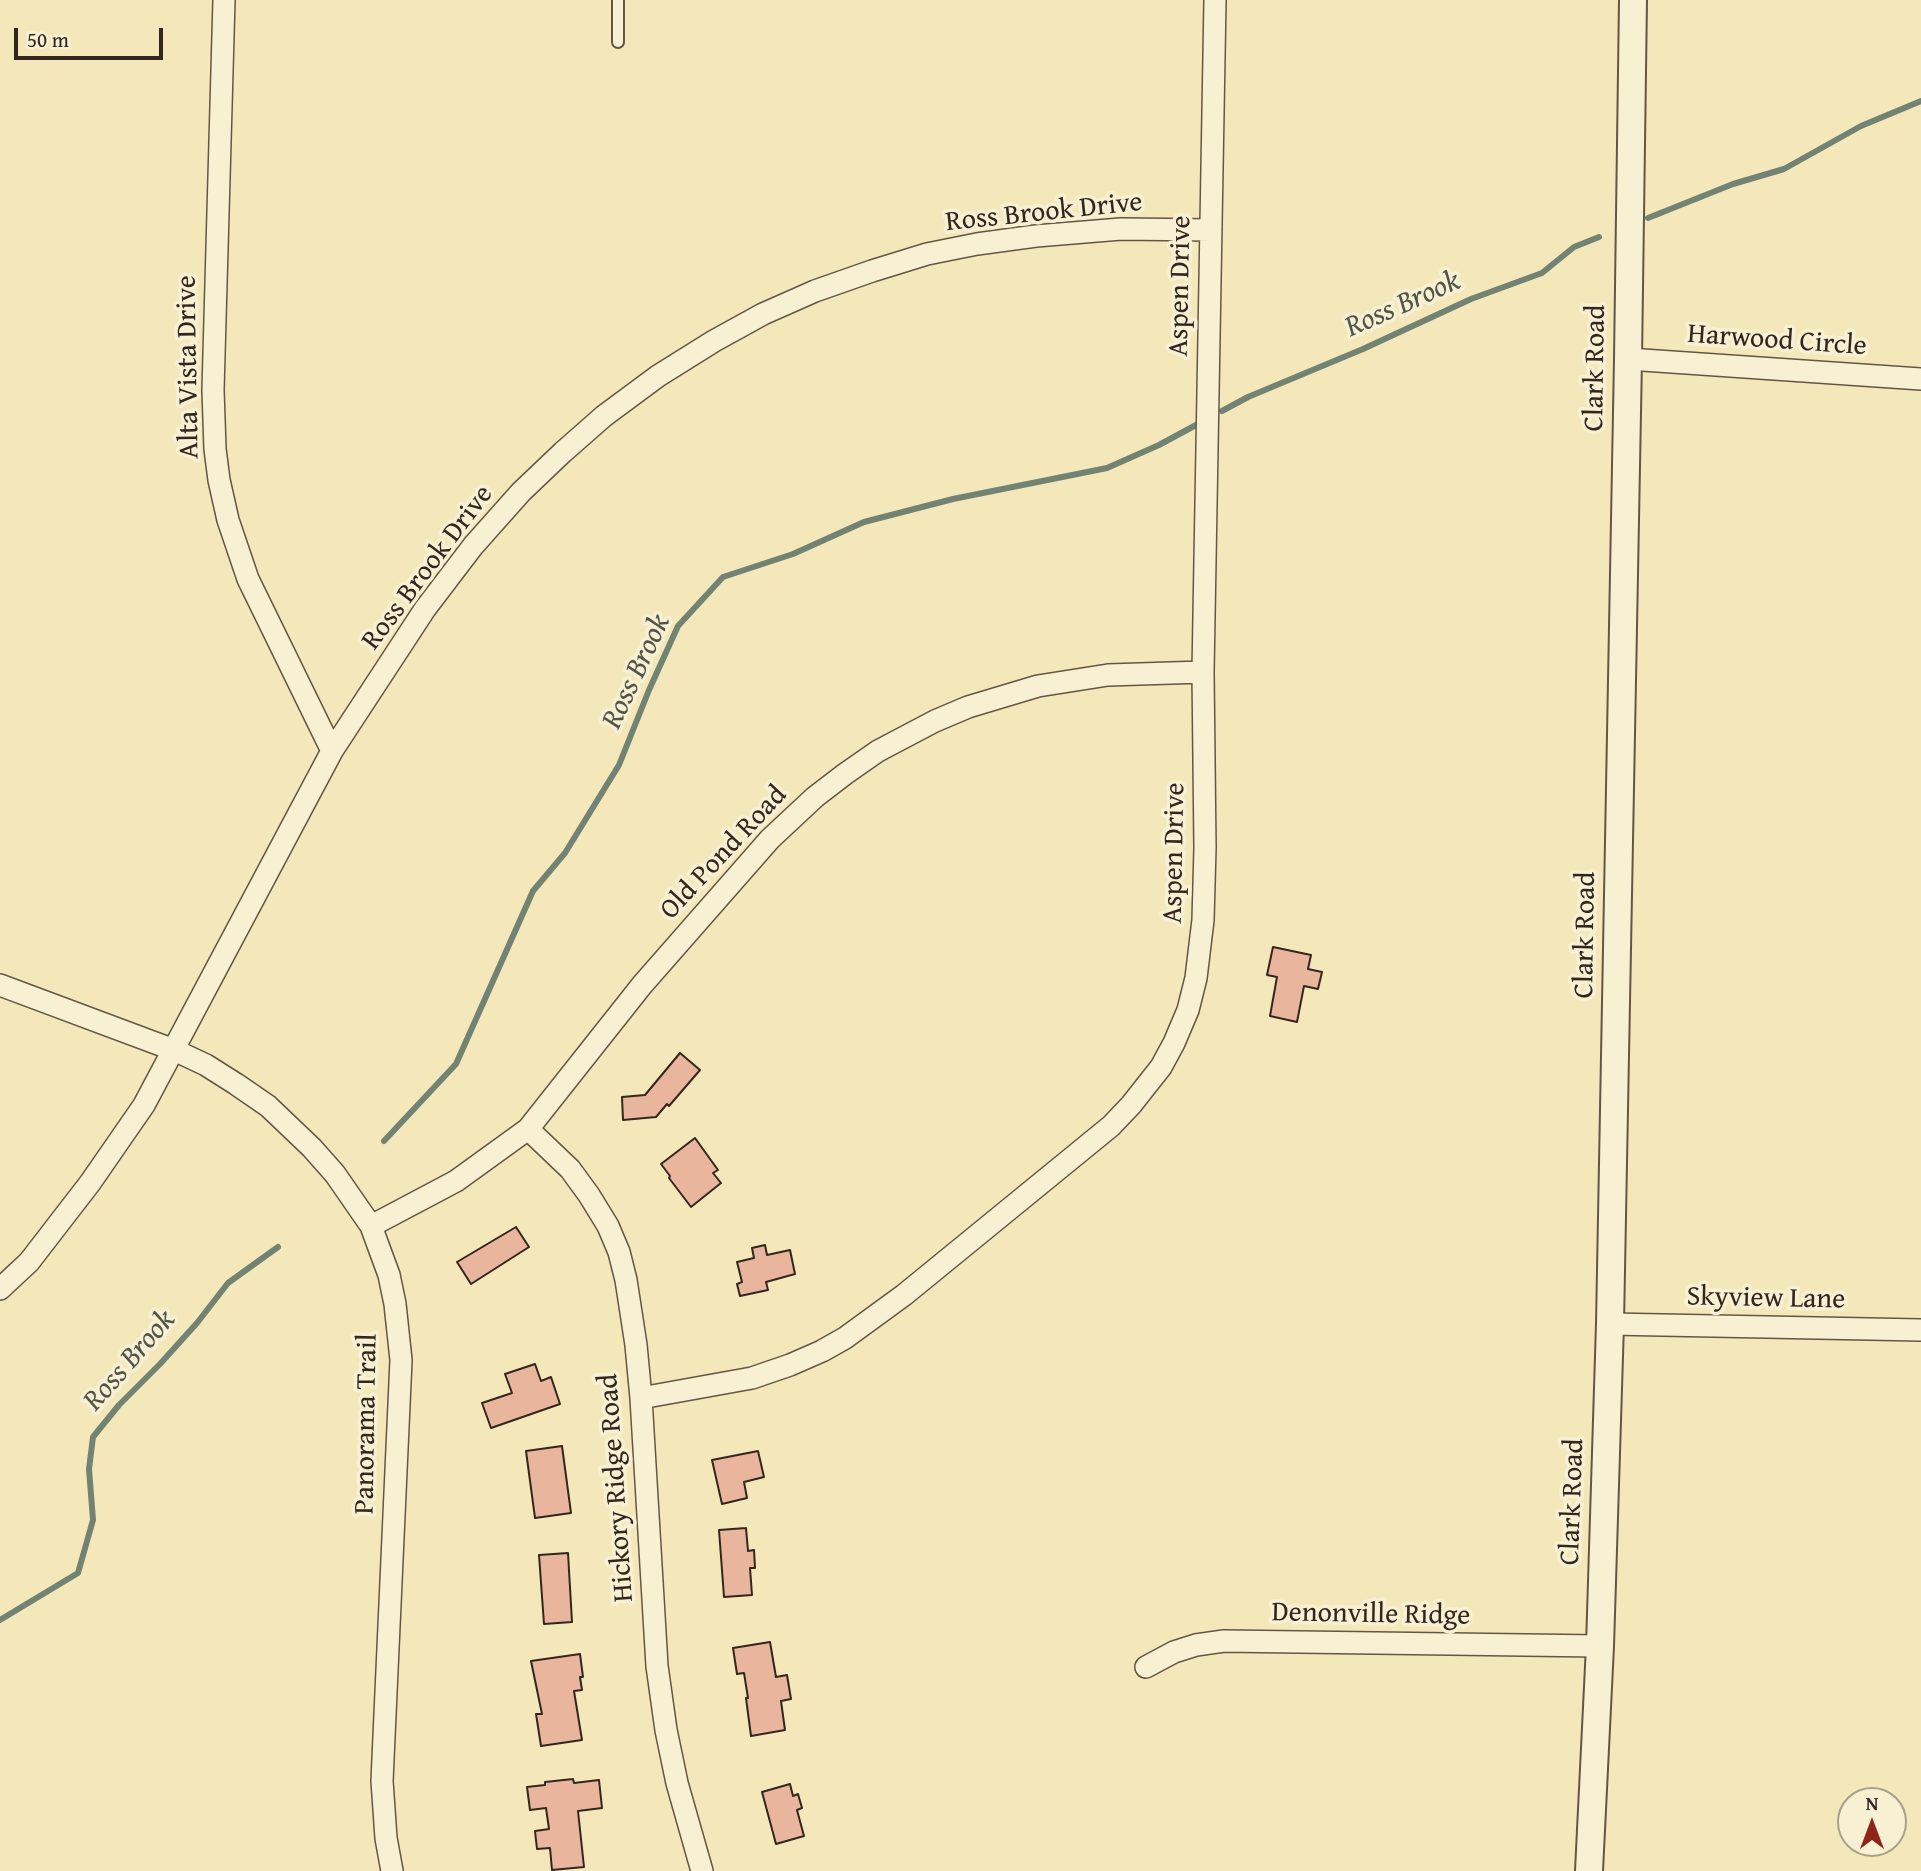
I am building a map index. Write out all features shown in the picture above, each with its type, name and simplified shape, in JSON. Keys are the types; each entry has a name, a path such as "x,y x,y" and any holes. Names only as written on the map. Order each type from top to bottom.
{"street":[{"name":"Alta Vista Drive","path":"224,0 213,390 219,480 228,520 248,579 332,751"},
{"name":"Aspen Drive","path":"641,1398 752,1378 790,1365 845,1338 905,1295 1111,1126 1161,1067 1188,1010 1196,978 1202,932 1205,848 1203,673 1215,0"},
{"name":"Clark Road","path":"1589,1871 1600,1646 1610,1324 1633,0"},
{"name":"Ross Brook Drive","path":"0,1289 29,1262 90,1183 144,1105 332,751 425,609 472,546 521,492 604,416 659,376 763,314 815,291 927,254 977,243 1060,234 1121,229 1211,230"},
{"name":"Harwood Circle","path":"1628,359 1921,379"},
{"name":"Old Pond Road","path":"371,1226 456,1181 528,1129 642,985 770,839 815,797 878,751 924,726 968,707 1061,681 1108,675 1203,673"},
{"name":"Panorama Trail","path":"0,985 174,1050 206,1065 236,1084 268,1106 312,1148 335,1174 371,1226 396,1304 401,1360 382,1781 386,1838 392,1871"},
{"name":"Hickory Ridge Road","path":"528,1129 570,1169 589,1195 608,1226 619,1252 626,1280 641,1398 657,1667 677,1783 702,1871"},
{"name":"Skyview Lane","path":"1610,1324 1921,1330"},
{"name":"Denonville Ridge","path":"1146,1667 1174,1651 1224,1641 1600,1646"}],"lane":[{"path":"618,0 618,42"}],"building":[{"path":"1273,947 1311,955 1308,969 1322,972 1318,989 1304,986 1297,1022 1270,1016 1277,977 1267,975"},
{"path":"680,1053 700,1070 656,1117 623,1120 622,1097 645,1095"},
{"path":"695,1138 718,1170 713,1173 721,1183 691,1207 661,1164"},
{"path":"516,1227 529,1247 471,1284 457,1262"},
{"path":"765,1245 767,1255 790,1250 795,1274 766,1282 768,1290 740,1296 737,1284 742,1282 737,1262 754,1258 752,1248"},
{"path":"535,1364 541,1381 551,1377 560,1404 491,1428 482,1403 512,1393 505,1374"},
{"path":"562,1446 571,1513 535,1518 526,1451"},
{"path":"758,1451 764,1477 744,1482 747,1498 722,1504 712,1460"},
{"path":"746,1528 748,1551 754,1550 755,1568 750,1568 752,1595 724,1597 719,1530"},
{"path":"568,1553 572,1622 544,1624 539,1555"},
{"path":"770,1642 776,1677 787,1675 791,1699 781,1701 785,1730 751,1736 744,1673 737,1674 733,1648"},
{"path":"580,1654 582,1690 574,1691 582,1740 541,1746 536,1714 542,1714 531,1661"},
{"path":"573,1779 574,1783 599,1780 602,1808 578,1811 584,1867 552,1870 550,1848 537,1849 535,1831 549,1829 546,1808 530,1810 527,1787"},
{"path":"790,1784 793,1796 798,1794 802,1808 797,1810 804,1836 776,1844 762,1792"}],"waterway":[{"name":"Ross Brook","path":"1648,218 1733,184 1784,169 1861,126 1921,101"},
{"name":"Ross Brook","path":"1222,411 1248,397 1363,349 1471,299 1542,273 1574,247 1599,237"},
{"name":"Ross Brook","path":"384,1141 456,1064 533,891 565,853 619,765 678,626 723,577 793,554 864,522 953,499 1107,468 1196,425"},
{"name":"Ross Brook","path":"0,1620 78,1573 93,1520 89,1469 93,1437 119,1405 197,1323 228,1283 278,1247"}]}
